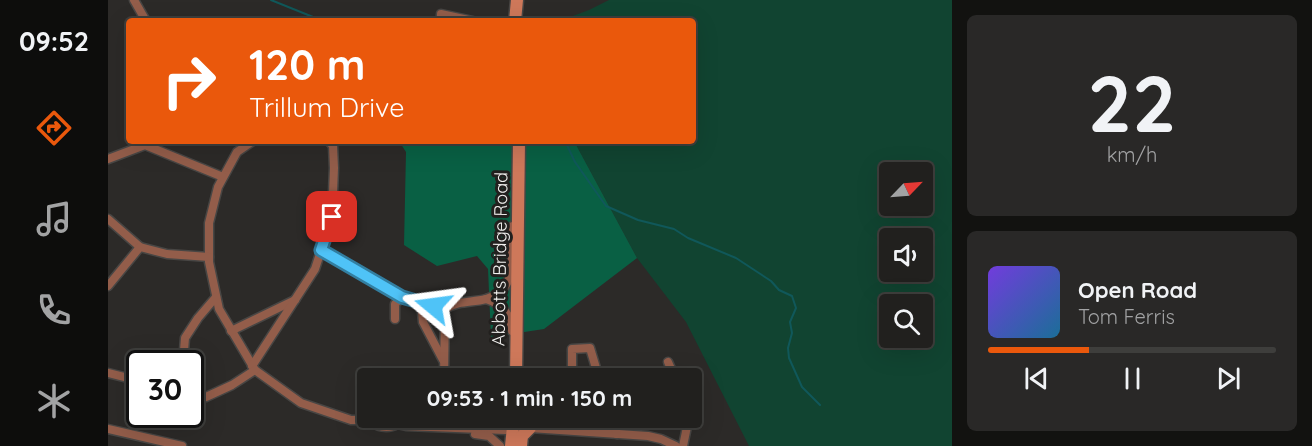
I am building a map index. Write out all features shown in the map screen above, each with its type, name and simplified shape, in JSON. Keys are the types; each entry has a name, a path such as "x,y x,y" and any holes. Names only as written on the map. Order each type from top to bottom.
{"main road":[{"path":"516,18 519,0"},
{"path":"519,0 520,18"},
{"name":"Abbotts Bridge Road","path":"516,368 519,144"},
{"path":"511,446 513,428"},
{"path":"521,446 522,436 530,428"}],"street":[{"path":"134,0 144,18"},
{"path":"441,18 441,15 457,18"},
{"path":"248,144 237,152 218,187 209,223 209,256 219,309 254,368 301,403 351,420 357,419"},
{"path":"204,396 232,385 254,368 315,269 332,217 334,168 331,144"},
{"path":"108,159 145,145 223,177"},
{"path":"321,250 402,297 445,309 461,302 486,299 499,292 509,282 512,228 518,203"},
{"path":"108,219 140,247 167,254 209,256"},
{"path":"108,286 140,247"},
{"path":"184,350 185,338 216,297"},
{"path":"394,319 395,304 402,297"},
{"path":"231,331 295,299"},
{"path":"486,299 502,307 510,318 517,358"},
{"path":"421,302 423,322 444,362"},
{"path":"444,368 445,309"},
{"path":"572,368 572,349 590,348 596,368"},
{"path":"668,362 671,368"},
{"path":"108,373 126,378"},
{"path":"458,428 505,430 507,428"},
{"path":"458,428 468,433 489,436 500,446"},
{"path":"530,428 648,436 676,446"},
{"path":"615,428 617,434"},
{"path":"682,446 686,428"},
{"path":"108,429 182,446"}],"green space":[{"path":"609,0 952,0 952,446 749,446 686,322 637,258 576,144 696,144 696,18 567,18"},
{"path":"401,144 576,144 637,258 544,329 491,337 488,269 477,256 437,266 404,245 406,152"}],"waterway":[{"path":"271,0 316,18"},
{"path":"566,144 575,162 606,206 638,220 674,229 688,238 736,258 771,281 779,290 792,296 796,308 790,322 792,333 788,348 789,358 802,387 820,405"}],"route":[{"path":"332,217 321,250 402,297 433,306"}]}
